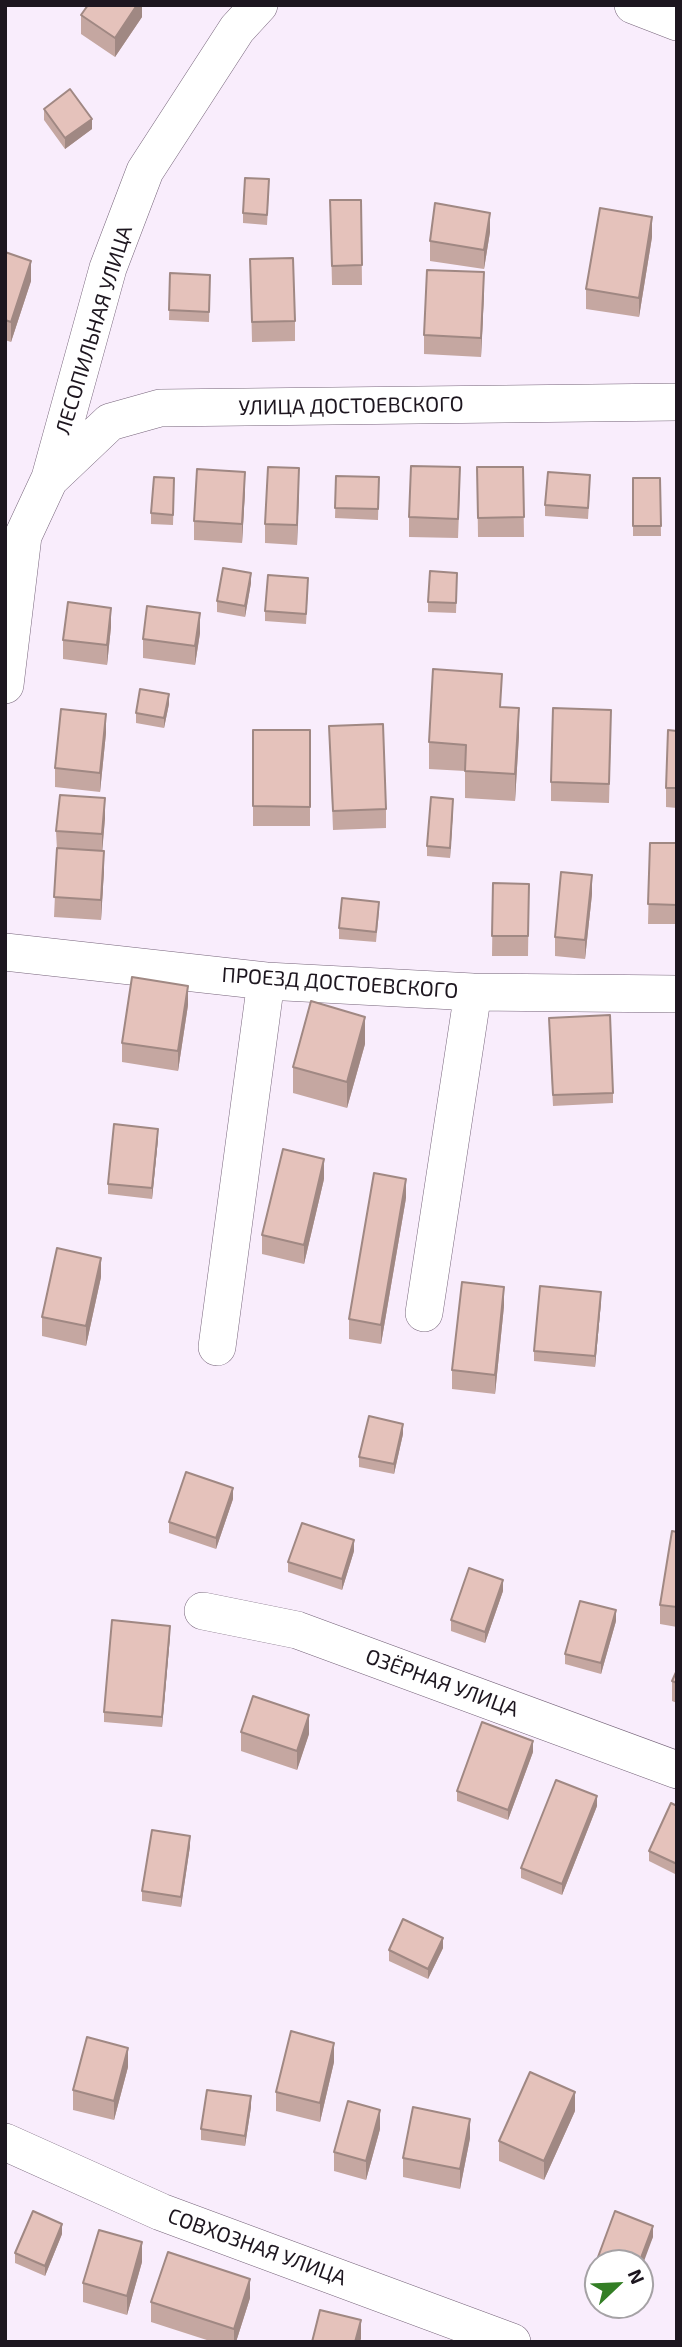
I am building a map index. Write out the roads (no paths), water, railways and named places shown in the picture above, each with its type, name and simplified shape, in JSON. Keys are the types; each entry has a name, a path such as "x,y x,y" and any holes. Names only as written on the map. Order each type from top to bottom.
{"street":[{"name":"ЛЕСОПИЛЬНАЯ УЛИЦА","path":"5,685 14,533 50,478 108,268 145,171 237,29 259,5"},
{"path":"633,5 677,22"},
{"name":"УЛИЦА ДОСТОЕВСКОГО","path":"50,478 110,422 160,408 677,401"},
{"name":"ПРОЕЗД ДОСТОЕВСКОГО","path":"5,952 266,981 473,992 677,994"},
{"path":"217,1347 266,981"},
{"path":"424,1313 473,992"},
{"name":"ОЗЁРНАЯ УЛИЦА","path":"204,1611 298,1630 677,1769"},
{"name":"СОВХОЗНАЯ УЛИЦА","path":"5,2142 161,2212 512,2342"}]}
